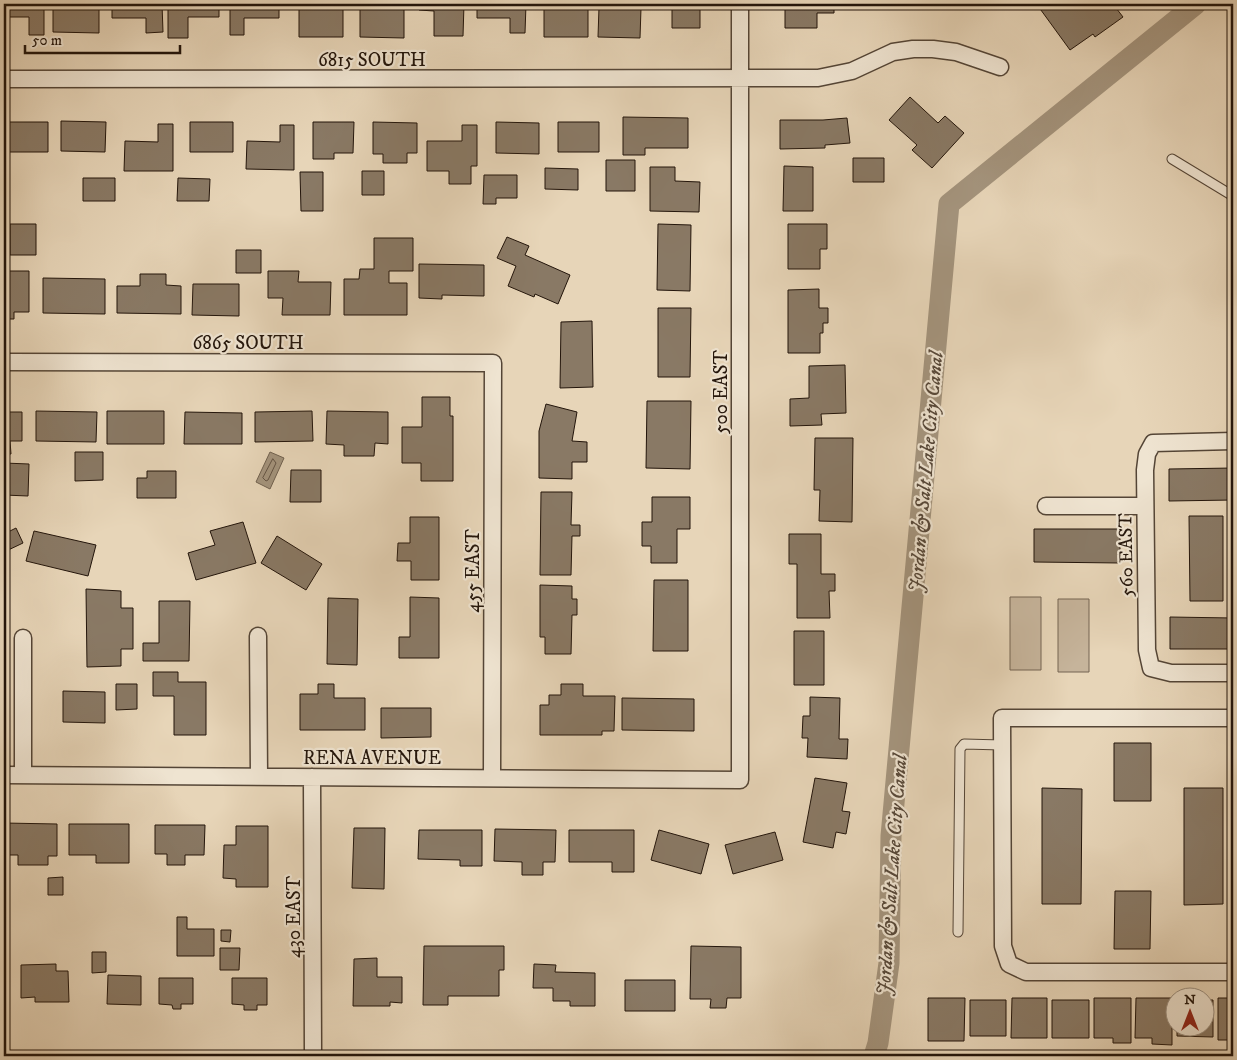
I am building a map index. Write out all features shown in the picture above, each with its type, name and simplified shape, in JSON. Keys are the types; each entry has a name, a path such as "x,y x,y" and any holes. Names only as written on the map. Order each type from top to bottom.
{"street":[{"name":"500 EAST","path":"740,4 740,780"},
{"name":"6815 SOUTH","path":"4,79 818,78 835,76 894,52 913,49 956,52 1000,68"},
{"name":"6865 SOUTH","path":"4,362 493,363"},
{"name":"455 EAST","path":"492,778 493,363"},
{"name":"560 EAST","path":"1233,441 1153,443 1146,454 1145,506 1146,650 1152,668 1170,673 1233,673"},
{"path":"1046,506 1145,506"},
{"path":"258,636 259,776"},
{"path":"23,638 23,775"},
{"path":"1233,718 1002,718 1003,946 1009,964 1026,972 1233,972"},
{"name":"RENA AVENUE","path":"4,775 740,780"},
{"name":"430 EAST","path":"312,777 313,1056"}],"lane":[{"path":"1172,159 1233,196"},
{"path":"958,932 960,749 964,744 1002,745"}],"shaded area":[{"path":"1010,597 1041,597 1041,670 1010,670"},
{"path":"1058,599 1089,599 1089,672 1058,672"}],"water":[{"path":"270,452 284,458 270,489 256,482"}],"building":[{"path":"4,4 44,4 44,35 29,35 29,17 4,17"},
{"path":"53,4 99,4 99,33 53,32"},
{"path":"112,4 162,4 163,32 146,33 146,18 112,18"},
{"path":"168,4 219,4 219,17 188,17 188,38 168,38"},
{"path":"230,4 279,4 279,18 244,18 244,35 230,35"},
{"path":"419,4 464,4 463,36 434,36 434,11 419,10"},
{"path":"477,4 526,4 525,33 510,33 510,18 477,18"},
{"path":"672,4 700,4 700,28 672,28"},
{"path":"785,4 834,4 834,13 817,13 817,28 785,28"},
{"path":"969,4 1012,4 1012,8 969,8"},
{"path":"1041,4 1113,4 1123,17 1095,37 1093,34 1070,50 1038,6"},
{"path":"360,6 404,7 404,38 360,37"},
{"path":"544,7 588,7 588,37 544,37"},
{"path":"599,7 641,8 640,38 598,37"},
{"path":"299,8 343,8 343,37 299,37"},
{"path":"910,97 938,123 945,116 964,133 932,168 912,150 917,145 889,120"},
{"path":"623,117 688,118 688,148 645,148 645,155 623,155"},
{"path":"847,118 850,143 825,145 825,148 780,149 780,120"},
{"path":"61,121 106,122 105,152 61,151"},
{"path":"6,122 48,122 48,152 6,152 6,173 4,173"},
{"path":"190,122 233,122 233,152 190,152"},
{"path":"313,122 354,122 353,153 334,153 334,159 313,159"},
{"path":"373,122 417,123 417,153 407,153 407,163 383,163 383,154 373,154"},
{"path":"496,122 539,123 539,154 496,153"},
{"path":"558,122 599,122 599,152 558,152"},
{"path":"158,124 173,124 173,171 124,171 125,141 158,142"},
{"path":"280,125 294,125 294,170 246,169 247,141 280,142"},
{"path":"462,125 477,125 477,166 471,166 471,184 449,184 449,171 427,171 427,141 462,141"},
{"path":"853,158 884,158 884,182 853,182"},
{"path":"606,160 635,160 635,191 606,191"},
{"path":"784,166 813,167 813,211 783,211"},
{"path":"650,167 675,167 675,181 700,182 699,212 650,211"},
{"path":"545,168 578,169 578,190 545,189"},
{"path":"362,171 384,171 384,195 362,195"},
{"path":"300,172 323,172 323,211 301,211"},
{"path":"484,175 517,175 517,198 496,198 496,204 483,204"},
{"path":"83,178 115,178 115,201 83,201"},
{"path":"178,178 210,179 209,201 177,201"},
{"path":"10,224 36,224 36,255 10,255"},
{"path":"658,224 691,225 690,291 657,290"},
{"path":"788,224 827,224 827,249 820,249 820,269 788,269"},
{"path":"507,237 529,246 525,255 570,275 558,304 535,294 534,297 508,286 516,266 497,258"},
{"path":"374,238 413,238 413,271 389,271 389,283 407,283 407,315 344,315 344,279 359,279 360,269 374,269"},
{"path":"236,250 261,250 261,273 236,273"},
{"path":"419,264 484,265 484,296 442,295 442,299 419,298"},
{"path":"4,271 29,271 29,312 14,312 14,319 4,319"},
{"path":"268,271 299,271 298,282 331,282 330,315 282,315 283,298 268,298"},
{"path":"140,274 166,274 166,285 181,286 181,314 117,313 117,286 140,286"},
{"path":"43,278 105,279 105,314 43,313"},
{"path":"193,284 239,284 239,316 192,315"},
{"path":"819,289 819,308 828,308 828,323 823,323 823,333 820,333 820,353 788,353 788,290"},
{"path":"658,308 691,308 690,377 658,377"},
{"path":"592,321 593,387 560,388 561,322"},
{"path":"845,365 846,413 821,414 822,425 790,426 790,399 809,398 809,366"},
{"path":"422,397 450,397 450,416 453,416 453,481 421,481 421,463 402,463 402,427 422,427"},
{"path":"647,401 691,401 690,469 646,468"},
{"path":"546,404 577,412 572,441 587,442 587,462 572,462 572,479 539,478 539,431"},
{"path":"36,411 97,412 96,442 36,441"},
{"path":"107,411 164,411 164,444 107,444"},
{"path":"312,411 313,441 255,442 255,412"},
{"path":"327,411 388,412 388,444 375,443 374,456 344,456 344,445 326,444"},
{"path":"4,412 22,412 22,441 10,441 11,454 4,454"},
{"path":"185,412 242,413 242,444 184,444"},
{"path":"815,438 853,438 852,522 819,521 820,490 814,490"},
{"path":"75,452 103,452 103,480 75,481"},
{"path":"4,463 29,464 28,496 4,495"},
{"path":"1233,468 1233,500 1169,501 1169,469"},
{"path":"291,470 321,470 321,502 290,502"},
{"path":"147,471 176,471 176,498 137,498 137,478 147,478"},
{"path":"541,492 572,492 571,525 580,525 580,536 572,536 571,575 540,575"},
{"path":"652,497 690,497 690,529 677,529 677,563 651,563 651,546 642,546 642,522 652,522"},
{"path":"1189,516 1223,516 1223,601 1190,601"},
{"path":"410,517 439,517 439,580 411,580 411,561 397,561 398,543 410,543"},
{"path":"243,522 256,563 196,580 188,553 215,545 210,531"},
{"path":"4,528 6,533 16,528 23,543 4,552"},
{"path":"1034,529 1120,529 1120,563 1034,562"},
{"path":"34,531 96,545 88,576 26,561"},
{"path":"789,534 821,534 821,574 835,574 835,591 829,591 830,618 797,618 797,564 789,564"},
{"path":"277,536 322,564 306,590 261,563"},
{"path":"654,580 688,580 688,651 653,651"},
{"path":"540,585 572,586 572,599 577,599 577,615 572,615 571,654 545,654 545,637 540,637"},
{"path":"86,589 121,591 121,608 133,608 133,649 121,649 121,666 87,667"},
{"path":"410,597 439,598 439,658 399,658 399,637 410,637"},
{"path":"328,598 358,599 357,665 327,664"},
{"path":"159,601 190,601 189,661 143,661 143,643 159,643"},
{"path":"1170,617 1233,618 1233,649 1170,649"},
{"path":"794,631 824,631 824,685 794,685"},
{"path":"153,672 178,672 178,682 206,682 206,735 174,735 174,696 153,696"},
{"path":"116,684 137,684 137,709 116,710"},
{"path":"318,684 334,684 334,698 365,698 365,730 300,730 300,694 318,694"},
{"path":"561,684 583,684 583,696 615,696 614,731 602,731 602,735 540,735 540,705 549,705 549,695 561,695"},
{"path":"63,691 105,692 105,723 63,722"},
{"path":"810,697 840,698 839,739 848,739 847,759 807,757 808,738 802,738 803,716 810,716"},
{"path":"622,698 694,699 694,731 622,730"},
{"path":"381,708 431,708 431,737 381,738"},
{"path":"1114,743 1151,743 1151,801 1114,801"},
{"path":"815,778 847,783 842,811 850,812 846,834 836,832 833,848 803,842"},
{"path":"1042,788 1082,789 1081,904 1042,904"},
{"path":"1184,788 1223,788 1223,904 1184,905"},
{"path":"4,823 57,824 57,856 48,856 48,865 18,865 18,855 4,855"},
{"path":"69,824 129,824 129,863 96,863 96,855 69,855"},
{"path":"155,825 205,825 204,855 185,855 185,865 167,865 167,854 155,854"},
{"path":"236,826 268,826 268,887 236,887 236,879 223,878 224,845 236,845"},
{"path":"354,828 385,828 384,889 352,888"},
{"path":"495,829 556,830 555,862 543,862 543,875 522,875 522,862 494,861"},
{"path":"419,830 482,830 482,866 460,866 460,860 418,859"},
{"path":"569,830 634,830 634,872 612,872 612,862 569,862"},
{"path":"659,830 709,844 701,874 651,860"},
{"path":"775,832 783,860 733,874 725,845"},
{"path":"63,877 63,895 48,895 48,878"},
{"path":"1115,891 1151,891 1150,949 1114,949"},
{"path":"177,917 187,917 187,929 214,929 214,956 177,956"},
{"path":"221,930 231,930 230,942 221,941"},
{"path":"424,946 504,946 504,970 499,970 499,996 448,996 448,1005 423,1005"},
{"path":"691,946 741,947 741,998 727,998 726,1008 710,1008 711,999 690,999"},
{"path":"220,948 240,948 239,970 220,970"},
{"path":"92,952 106,952 106,972 92,973"},
{"path":"377,958 377,977 402,977 402,1003 390,1002 390,1006 353,1006 354,959"},
{"path":"56,964 56,971 68,971 69,1002 35,1002 35,997 21,998 21,965"},
{"path":"534,964 556,965 555,972 595,973 595,1006 570,1006 570,1001 553,1001 553,988 533,988"},
{"path":"108,975 141,976 141,1005 107,1004"},
{"path":"159,978 193,978 193,1004 181,1004 181,1009 173,1009 172,1005 159,1004"},
{"path":"232,978 267,978 267,1005 257,1005 257,1010 244,1010 244,1005 232,1004"},
{"path":"625,980 675,980 675,1011 625,1011"},
{"path":"928,998 965,998 964,1041 928,1041"},
{"path":"1012,998 1047,998 1047,1038 1011,1038"},
{"path":"1094,998 1131,998 1131,1043 1113,1043 1113,1038 1094,1038"},
{"path":"1136,998 1164,998 1164,1038 1172,1038 1172,1045 1152,1044 1152,1038 1135,1038"},
{"path":"1218,998 1233,998 1233,1040 1218,1040"},
{"path":"970,1000 1006,1000 1006,1036 970,1036"},
{"path":"1052,1000 1089,1000 1089,1038 1052,1038"}],"waterway":[{"name":"Jordan & Salt Lake City Canal","path":"874,1056 878,1043 889,963 891,836 949,204 1196,4"}]}
